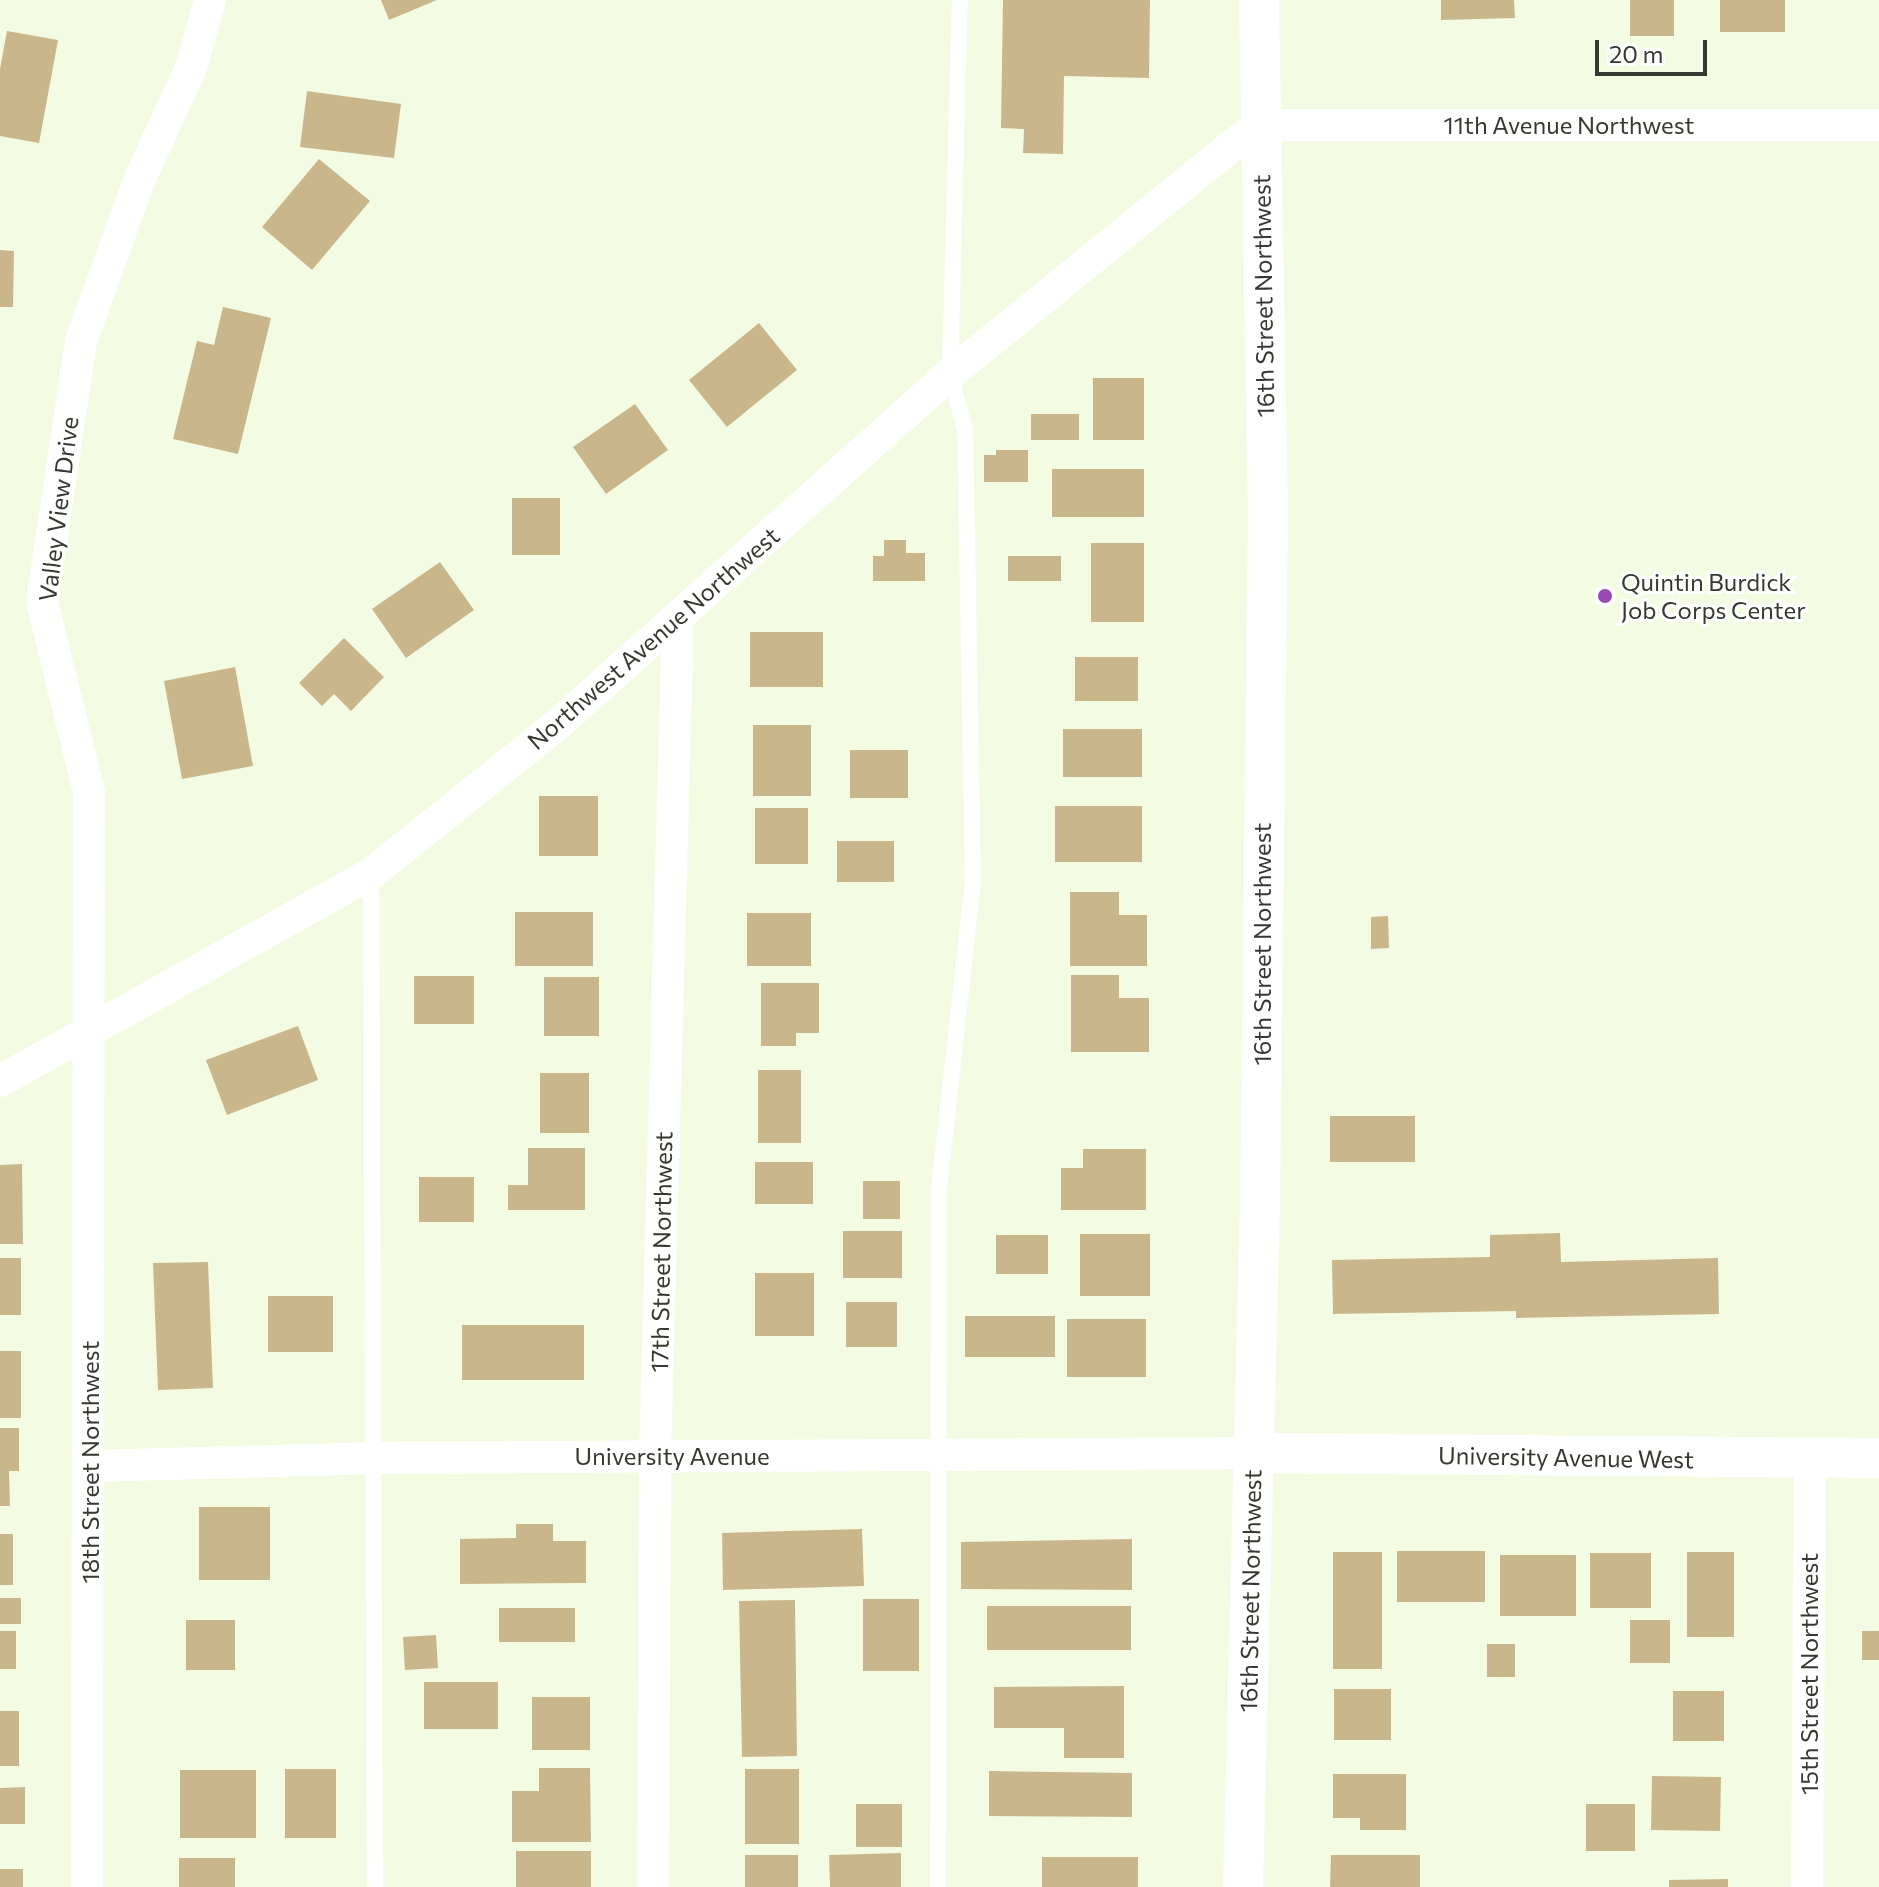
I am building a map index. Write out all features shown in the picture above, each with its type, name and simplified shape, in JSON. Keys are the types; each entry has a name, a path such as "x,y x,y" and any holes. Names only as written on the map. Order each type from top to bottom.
{"street":[{"name":"Valley View Drive","path":"85,1037 89,792 42,602 81,341 140,178 191,68 210,0"},
{"name":"16th Street Northwest","path":"1243,1887 1268,513 1258,125 1259,0"},
{"name":"Northwest Avenue Northwest","path":"0,1081 85,1037 371,874 558,724 950,374 1258,125"},
{"name":"11th Avenue Northwest","path":"1258,125 1879,125"},
{"name":"17th Street Northwest","path":"653,1887 655,1456 678,618"},
{"name":"18th Street Northwest","path":"85,1037 91,1466 87,1887"},
{"name":"University Avenue","path":"91,1466 370,1458 1253,1453"},
{"name":"University Avenue West","path":"1253,1453 1810,1461 1879,1458"},
{"name":"15th Street Northwest","path":"1807,1887 1810,1461"}],"lane":[{"path":"938,1887 939,1189 973,881 965,430 950,374 960,0"},
{"path":"371,874 370,1458 375,1887"}],"building":[{"path":"381,0 437,0 389,20"},
{"path":"1003,0 1150,0 1149,78 1064,76 1063,154 1023,153 1024,129 1001,128"},
{"path":"1441,0 1514,0 1515,18 1441,20"},
{"path":"1630,0 1674,0 1674,36 1630,36"},
{"path":"1720,0 1785,0 1785,32 1720,32"},
{"path":"7,31 58,40 39,143 0,136 0,69"},
{"path":"307,91 401,104 394,158 300,147"},
{"path":"319,159 370,201 312,270 262,227"},
{"path":"0,250 14,251 13,307 0,307"},
{"path":"223,307 271,318 238,454 173,439 197,341 214,345"},
{"path":"759,323 797,370 727,427 689,380"},
{"path":"1093,378 1144,378 1144,440 1093,440"},
{"path":"635,404 668,450 606,494 573,447"},
{"path":"1031,414 1079,414 1079,440 1031,440"},
{"path":"996,450 1028,450 1028,482 984,482 984,455 996,455"},
{"path":"1052,469 1144,469 1144,517 1052,517"},
{"path":"512,498 560,498 560,555 512,555"},
{"path":"884,540 906,540 906,553 925,553 925,581 873,581 873,556 884,556"},
{"path":"1091,543 1144,543 1144,622 1091,622"},
{"path":"1008,556 1061,556 1061,581 1008,581"},
{"path":"440,562 474,610 406,658 372,609"},
{"path":"750,632 823,632 823,687 750,687"},
{"path":"344,638 384,677 351,711 334,694 322,706 299,683"},
{"path":"1075,657 1138,657 1138,701 1075,701"},
{"path":"235,667 253,766 182,779 164,681"},
{"path":"753,725 811,725 811,796 753,796"},
{"path":"1063,729 1142,729 1142,777 1063,777"},
{"path":"850,750 908,750 908,798 850,798"},
{"path":"539,796 598,796 598,856 539,856"},
{"path":"1055,806 1142,806 1142,862 1055,862"},
{"path":"755,808 808,808 808,864 755,864"},
{"path":"837,841 894,841 894,882 837,882"},
{"path":"1070,892 1119,892 1119,915 1147,915 1147,966 1070,966"},
{"path":"515,912 593,912 593,966 515,966"},
{"path":"747,913 811,913 811,966 747,966"},
{"path":"1388,916 1389,948 1371,949 1371,917"},
{"path":"1071,975 1119,975 1119,998 1149,998 1149,1052 1071,1052"},
{"path":"414,976 474,976 474,1024 414,1024"},
{"path":"544,977 599,977 599,1036 544,1036"},
{"path":"761,983 819,983 819,1033 796,1033 796,1046 761,1046"},
{"path":"298,1026 318,1080 227,1115 206,1060"},
{"path":"758,1070 801,1070 801,1143 758,1143"},
{"path":"540,1073 589,1073 589,1133 540,1133"},
{"path":"1330,1116 1415,1116 1415,1162 1330,1162"},
{"path":"528,1148 585,1148 585,1210 508,1210 508,1185 528,1185"},
{"path":"1083,1149 1146,1149 1146,1210 1061,1210 1061,1168 1083,1168"},
{"path":"755,1162 813,1162 813,1204 755,1204"},
{"path":"22,1164 23,1244 0,1244 0,1165"},
{"path":"419,1177 474,1177 474,1222 419,1222"},
{"path":"863,1181 900,1181 900,1219 863,1219"},
{"path":"843,1231 902,1231 902,1278 843,1278"},
{"path":"1560,1233 1561,1262 1718,1258 1719,1314 1516,1318 1516,1311 1333,1314 1332,1260 1490,1257 1490,1235"},
{"path":"1080,1234 1150,1234 1150,1296 1080,1296"},
{"path":"996,1235 1048,1235 1048,1274 996,1274"},
{"path":"0,1258 21,1258 21,1315 0,1315"},
{"path":"208,1262 213,1388 158,1390 153,1263"},
{"path":"755,1273 814,1273 814,1336 755,1336"},
{"path":"268,1296 333,1296 333,1352 268,1352"},
{"path":"846,1302 897,1302 897,1347 846,1347"},
{"path":"965,1316 1055,1316 1055,1357 965,1357"},
{"path":"1067,1319 1146,1319 1146,1377 1067,1377"},
{"path":"462,1325 584,1325 584,1380 462,1380"},
{"path":"0,1351 21,1351 21,1418 0,1418"},
{"path":"0,1428 19,1428 19,1471 9,1471 10,1506 0,1506"},
{"path":"199,1507 270,1507 270,1580 199,1580"},
{"path":"516,1524 553,1524 553,1541 586,1541 586,1583 460,1584 460,1539 516,1538"},
{"path":"862,1529 864,1586 723,1590 722,1533"},
{"path":"0,1534 13,1534 13,1585 0,1585"},
{"path":"1132,1539 1132,1590 961,1589 961,1542"},
{"path":"1397,1551 1485,1551 1485,1602 1397,1602"},
{"path":"1333,1552 1382,1552 1382,1669 1333,1669"},
{"path":"1687,1552 1734,1552 1734,1637 1687,1637"},
{"path":"1590,1553 1651,1553 1651,1608 1590,1608"},
{"path":"1500,1555 1576,1555 1576,1616 1500,1616"},
{"path":"0,1598 21,1598 21,1624 0,1624"},
{"path":"863,1599 919,1599 919,1671 863,1671"},
{"path":"795,1600 797,1756 742,1757 739,1601"},
{"path":"987,1606 1131,1606 1131,1650 987,1650"},
{"path":"499,1608 575,1608 575,1642 499,1642"},
{"path":"186,1620 235,1620 235,1670 186,1670"},
{"path":"1630,1620 1670,1620 1670,1663 1630,1663"},
{"path":"0,1631 16,1631 16,1669 0,1669"},
{"path":"1862,1631 1879,1631 1879,1660 1862,1660"},
{"path":"436,1635 438,1668 405,1670 403,1637"},
{"path":"1487,1644 1515,1644 1515,1677 1487,1677"},
{"path":"424,1682 498,1682 498,1729 424,1729"},
{"path":"1124,1686 1124,1758 1064,1758 1064,1728 994,1728 994,1687"},
{"path":"1334,1689 1391,1689 1391,1740 1334,1740"},
{"path":"1673,1691 1724,1691 1724,1741 1673,1741"},
{"path":"532,1697 590,1697 590,1750 532,1750"},
{"path":"0,1711 19,1711 19,1766 0,1766"},
{"path":"539,1768 590,1768 591,1842 512,1842 512,1791 539,1791"},
{"path":"285,1769 336,1769 336,1838 285,1838"},
{"path":"745,1769 799,1769 799,1844 745,1844"},
{"path":"180,1770 256,1770 256,1838 180,1838"},
{"path":"989,1771 1132,1773 1132,1817 989,1816"},
{"path":"1333,1774 1406,1774 1406,1830 1360,1830 1360,1818 1333,1818"},
{"path":"1652,1776 1721,1777 1720,1831 1651,1830"},
{"path":"25,1787 25,1824 0,1824 0,1788"},
{"path":"856,1804 902,1804 902,1847 856,1847"},
{"path":"1586,1804 1635,1804 1635,1851 1586,1851"},
{"path":"516,1851 591,1851 591,1887 516,1887"},
{"path":"901,1853 901,1887 830,1887 829,1855"},
{"path":"745,1855 798,1855 798,1887 745,1887"},
{"path":"1331,1855 1420,1855 1420,1887 1330,1887"},
{"path":"1042,1857 1138,1857 1138,1887 1042,1887"},
{"path":"179,1858 235,1858 235,1887 179,1887"},
{"path":"0,1869 23,1869 23,1887 0,1887"},
{"path":"1728,1879 1728,1887 1669,1887 1669,1880"}],"place":[{"name":"Quintin Burdick Job Corps Center","path":"1605,596"}]}
